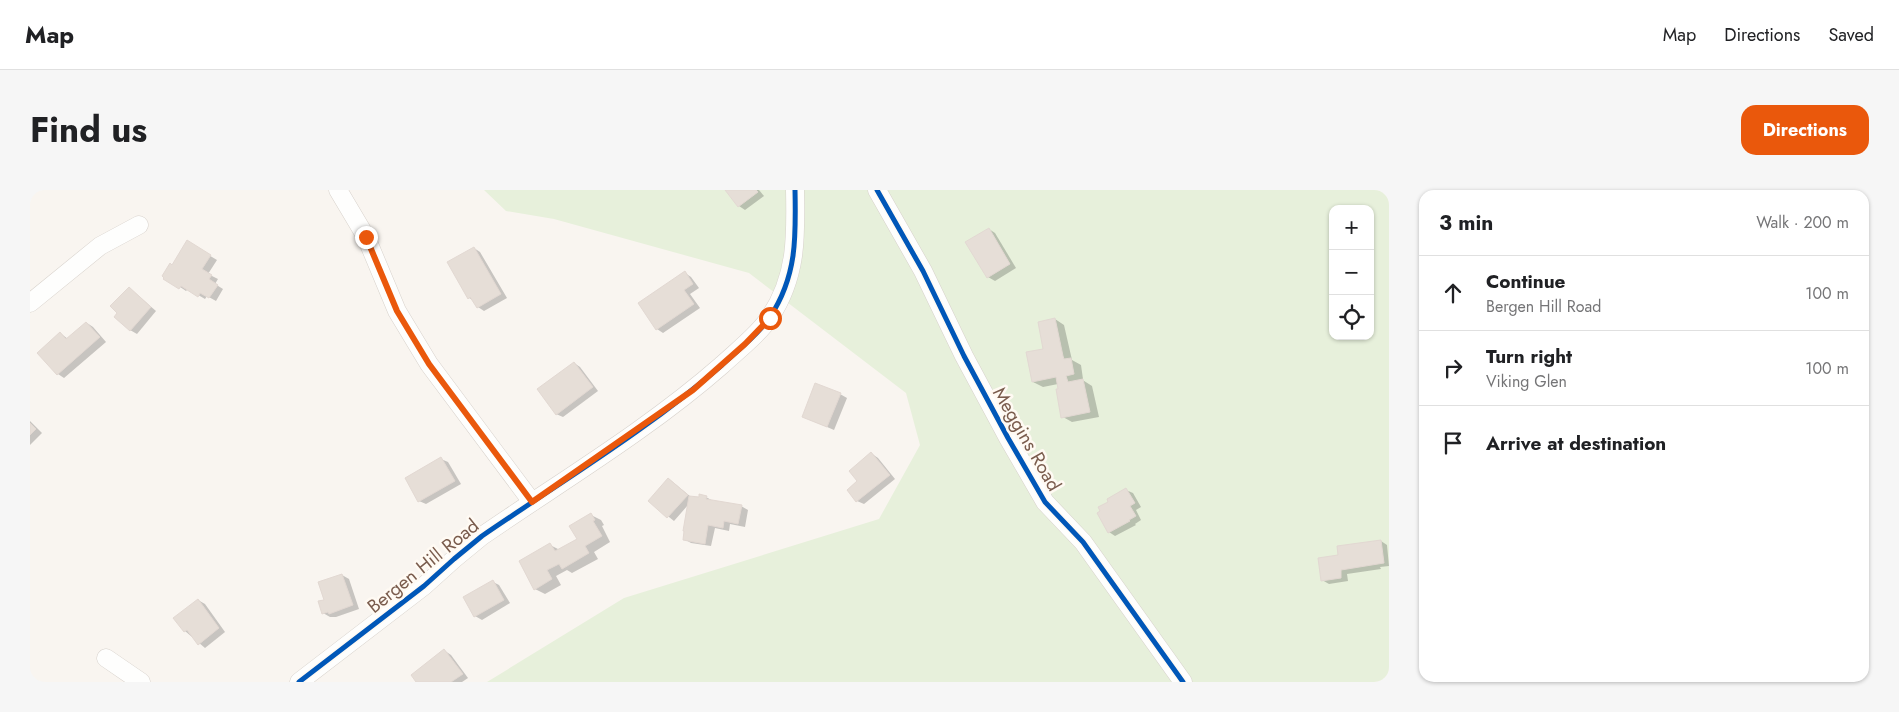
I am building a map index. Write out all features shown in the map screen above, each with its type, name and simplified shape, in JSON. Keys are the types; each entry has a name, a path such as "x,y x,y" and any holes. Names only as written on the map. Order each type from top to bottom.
{"street":[{"path":"338,190 366,237 397,311 429,364 532,502"},
{"name":"Bergen Hill Road","path":"299,682 424,586 482,536 693,390 745,344 770,318 792,268 796,226 795,190"},
{"name":"Meggins Road","path":"876,190 923,271 964,356 1045,502 1083,542 1183,682"},
{"path":"30,303 100,246 139,225"},
{"path":"106,658 141,682"}],"green space":[{"path":"484,190 1389,190 1389,682 487,682 624,598 879,519 920,445 906,393 749,273 554,219 506,211"}],"building":[{"path":"725,190 756,190 758,192 738,207"},
{"path":"989,228 1010,264 987,278 965,242"},
{"path":"187,240 211,255 202,269 212,275 209,279 218,285 209,298 200,293 198,297 181,286 179,289 163,279 162,276 170,263 172,265"},
{"path":"474,247 501,294 477,308 470,297 468,299 447,262"},
{"path":"685,271 693,284 684,290 694,304 656,330 638,303"},
{"path":"129,287 151,307 130,331 114,317 117,313 110,306"},
{"path":"1055,318 1064,359 1071,358 1074,374 1066,376 1068,382 1083,379 1090,412 1061,418 1056,377 1032,382 1026,352 1043,349 1038,322"},
{"path":"86,322 100,337 57,375 37,353 60,332 66,339"},
{"path":"574,362 593,387 556,415 537,389"},
{"path":"815,383 841,393 827,427 802,417"},
{"path":"30,423 36,429 30,435"},
{"path":"871,452 890,475 856,502 847,490 857,481 849,471"},
{"path":"441,457 455,481 418,502 405,478"},
{"path":"668,478 688,495 667,518 648,501"},
{"path":"1126,488 1135,503 1130,506 1136,516 1108,533 1097,513 1100,511 1098,507 1108,502 1107,499"},
{"path":"699,494 707,496 706,499 742,505 738,524 724,521 723,528 708,525 705,544 683,540 689,496 699,497"},
{"path":"591,513 595,520 593,521 602,536 585,546 589,553 562,569 559,564 547,570 552,579 534,590 519,561 550,543 555,551 577,539 569,526"},
{"path":"1381,540 1384,563 1341,570 1341,578 1321,581 1318,558 1338,555 1337,546"},
{"path":"342,574 353,605 329,614 328,612 322,614 318,601 324,600 318,582"},
{"path":"493,580 504,600 474,617 463,597"},
{"path":"198,599 219,628 198,645 187,630 184,632 173,618"},
{"path":"444,649 463,674 451,682 416,682 411,675"}],"cycle path":[{"path":"299,682 424,586 482,536 605,454 665,411 722,365 754,336 770,317 779,302 790,271 795,240 795,190"},
{"path":"877,190 923,271 964,356 1008,438 1045,502 1083,542 1183,682"}],"route":[{"path":"366,237 397,311 429,364 532,502 693,390 745,344 770,318"}]}
